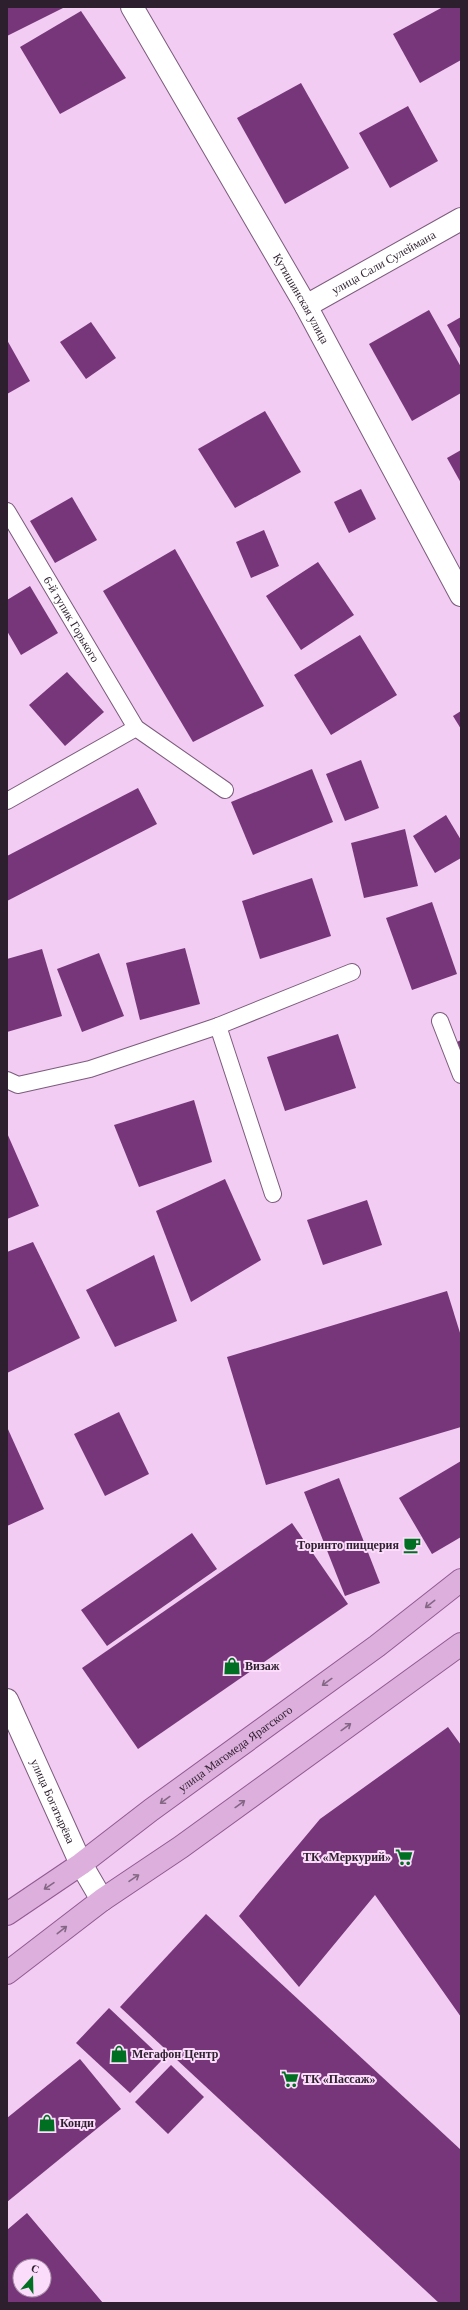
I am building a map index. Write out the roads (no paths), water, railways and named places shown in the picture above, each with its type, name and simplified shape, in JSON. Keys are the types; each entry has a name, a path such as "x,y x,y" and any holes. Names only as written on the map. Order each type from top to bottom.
{"main road":[{"name":"улица Магомеда Ярагского","path":"7,1914 81,1864 151,1810 377,1646 461,1580"},
{"path":"7,1973 102,1900 181,1847 461,1644"}],"street":[{"name":"Кутишинская улица","path":"132,7 306,306 461,595"},
{"name":"улица Сали Сулеймана","path":"306,306 461,220"},
{"name":"улица Богатырёва","path":"7,1700 81,1864 102,1900"}],"lane":[{"name":"6-й тупик Горького","path":"7,511 136,728"},
{"path":"7,801 136,728 225,790"},
{"path":"7,1080 18,1085 90,1069 218,1026 352,972"},
{"path":"440,1021 461,1075"},
{"path":"218,1026 273,1194"}],"place":[{"name":"Торинто пиццерия","path":"412,1545"},
{"name":"Визаж","path":"232,1666"},
{"name":"ТК «Меркурий»","path":"404,1857"},
{"name":"Мегафон Центр","path":"119,2054"},
{"name":"ТК «Пассаж»","path":"290,2079"},
{"name":"Конди","path":"47,2123"}]}
